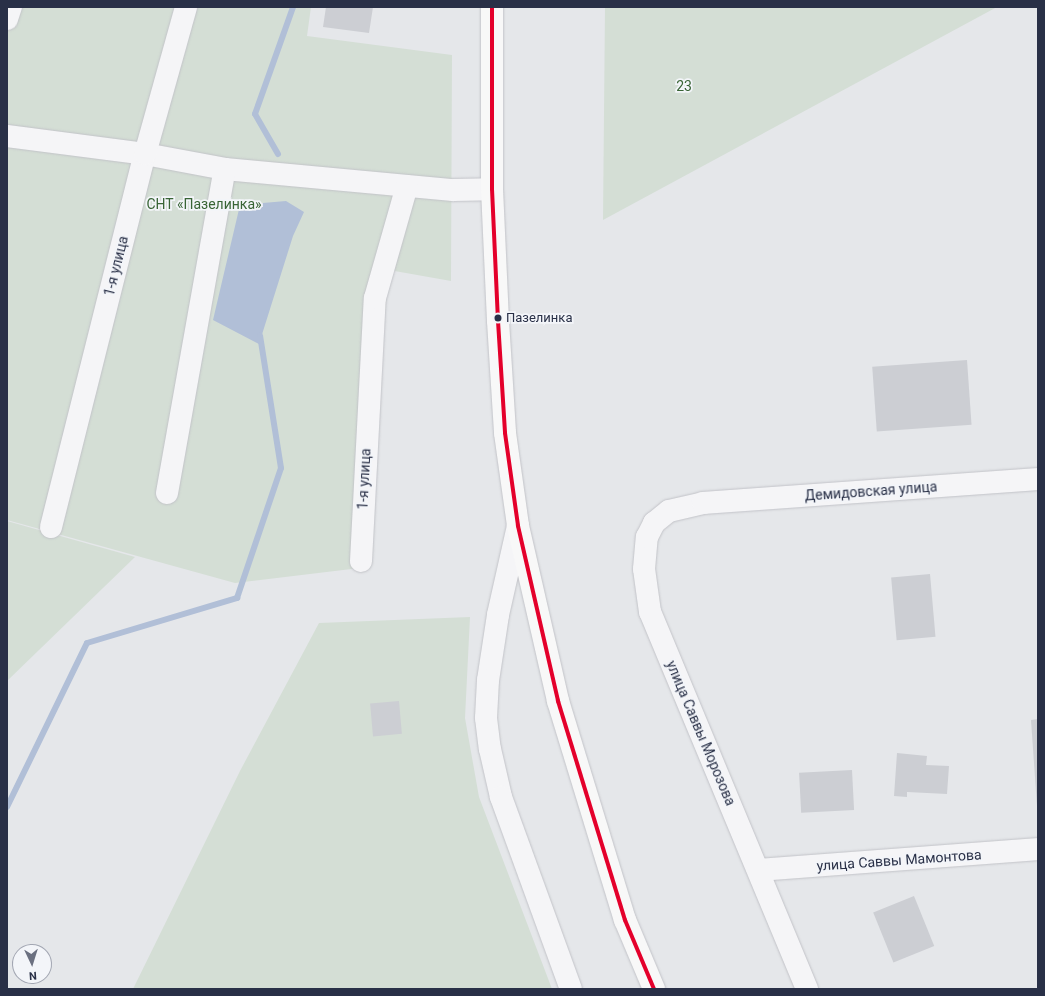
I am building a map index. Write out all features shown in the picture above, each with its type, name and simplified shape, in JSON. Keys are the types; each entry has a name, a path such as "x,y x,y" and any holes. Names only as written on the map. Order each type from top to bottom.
{"main road":[{"path":"492,7 492,189 505,433 518,526 558,701 625,920 654,989"}],"street":[{"path":"7,19 10,7"},
{"name":"1-я улица","path":"51,527 145,154 186,7"},
{"path":"7,136 145,154 226,169 407,186 492,189"},
{"path":"167,493 226,169"},
{"name":"1-я улица","path":"361,561 375,298 407,186"},
{"name":"Демидовская улица","path":"703,503 1038,479"},
{"name":"улица Саввы Морозова","path":"703,503 669,511 654,523 647,537 644,569 650,612 759,870 807,989"},
{"path":"518,526 494,634 486,694 488,733 501,796 571,989"},
{"name":"улица Саввы Мамонтова","path":"759,870 1038,849"}],"green space":[{"name":"СНТ «Пазелинка»","path":"7,7 311,7 307,36 452,55 451,281 389,270 368,504 368,567 235,583 7,520"},
{"name":"23","path":"605,7 997,7 603,220"},
{"path":"7,521 135,557 7,681"},
{"path":"470,617 465,718 479,797 552,989 133,989 240,771 319,623"}],"water":[{"path":"286,201 304,212 293,236 259,344 213,320 240,205"}],"building":[{"path":"326,7 373,7 369,33 323,27"},
{"path":"967,360 972,425 877,431 872,367"},
{"path":"930,574 935,637 897,640 891,577"},
{"path":"399,701 402,734 373,736 370,704"},
{"path":"1038,719 1038,806 1037,806 1031,720"},
{"path":"897,753 927,756 926,765 949,766 947,794 907,792 907,797 894,796"},
{"path":"852,770 854,810 801,813 799,773"},
{"path":"914,896 934,946 893,963 873,912"}],"waterway":[{"path":"278,154 255,114 293,7"},
{"path":"7,807 87,643 237,598 281,468 260,336"}],"transit line":[{"path":"492,7 492,189 498,321 505,433 518,526 558,701 625,920 654,989"}],"place":[{"name":"Пазелинка","path":"498,318"}]}
